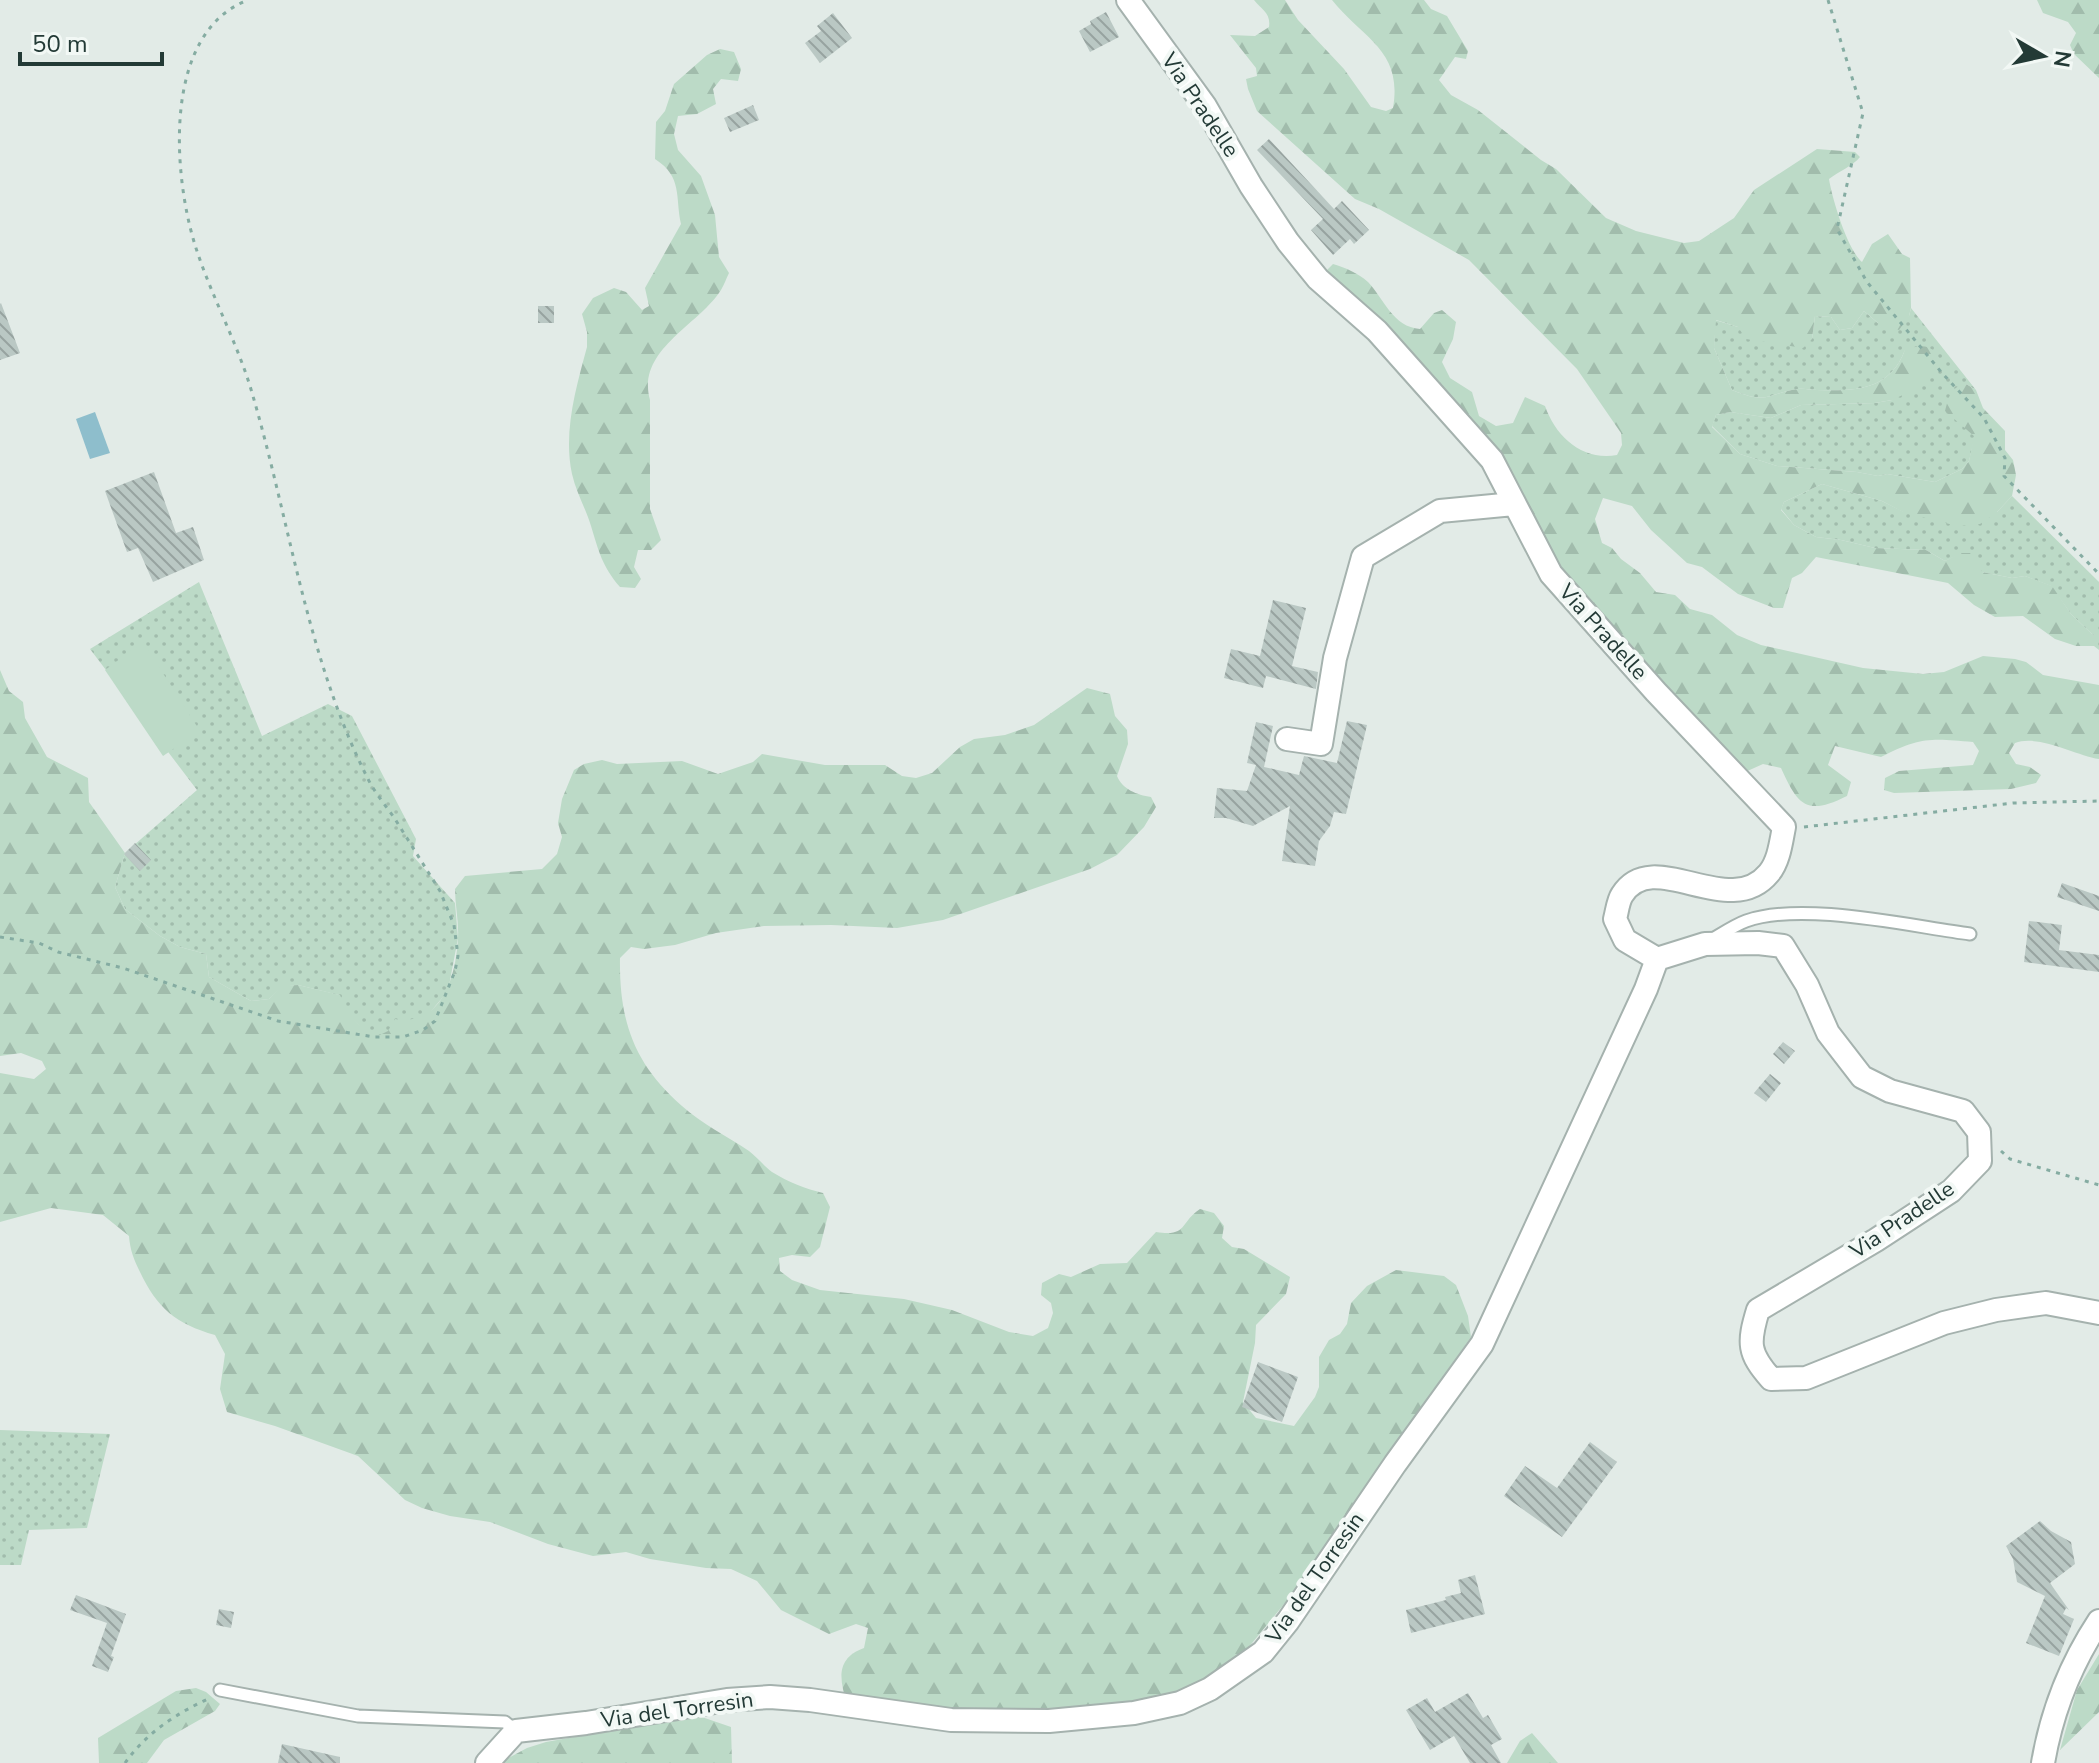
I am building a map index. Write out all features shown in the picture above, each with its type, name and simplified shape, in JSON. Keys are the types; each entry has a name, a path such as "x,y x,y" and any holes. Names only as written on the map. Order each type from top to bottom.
{"street":[{"name":"Via Pradelle","path":"1128,0 1205,106 1251,186 1288,242 1318,279 1377,331 1492,460 1551,574 1656,692 1784,827"},
{"path":"1287,739 1321,744 1335,658 1363,557 1440,511 1514,504"},
{"path":"1784,827 1778,854 1769,874 1750,888 1722,891 1659,875 1637,882 1622,895 1615,919 1625,940 1657,959 1705,944 1730,942 1783,946 1807,985 1828,1033 1862,1077 1890,1091 1963,1111 1979,1132"},
{"name":"Via del Torresin","path":"516,1731 727,1700 770,1697 951,1720 1033,1722 1100,1718 1180,1703 1210,1689 1237,1671 1263,1652 1288,1621 1395,1464 1482,1344 1646,989 1657,959"},
{"name":"Via Pradelle","path":"1979,1132 1980,1161 1951,1191 1758,1310 1751,1332 1753,1359 1771,1379 1806,1378 1944,1323 1996,1310 2046,1303 2099,1313"},
{"path":"2043,1763 2061,1691 2077,1655 2099,1621"},
{"path":"487,1763 516,1731"}],"lane":[{"path":"1705,944 1745,921 1773,915 1811,913 1970,934"},
{"path":"224,1690 358,1716 505,1722 516,1731"}],"path":[{"path":"0,937 39,943 58,952 123,968 278,1021 385,1039 423,1030 435,1021 455,971 457,944 449,909 369,781 332,695 249,385 195,243 179,150 180,102 200,43 218,20 248,0"},
{"path":"1828,0 1863,113 1837,229 1867,282 1942,373 1984,418 2005,458 2004,476 2099,574"},
{"path":"1784,827 1839,824 2013,803 2099,801"},
{"path":"1979,1132 2010,1159 2099,1185"},
{"path":"125,1763 137,1745 178,1714 224,1690"}],"green space":[{"path":"1254,0 1285,0 1298,20 1344,69 1371,107 1386,111 1393,108 1395,88 1386,59 1332,0 1424,0 1431,9 1447,16 1468,51 1466,59 1455,57 1439,80 1451,95 1478,110 1556,169 1606,218 1636,231 1684,243 1699,241 1734,218 1754,190 1817,149 1855,152 1860,157 1829,179 1846,235 1862,262 1872,244 1888,234 1902,254 1910,258 1911,308 1899,330 1878,323 1864,311 1852,328 1840,330 1831,317 1815,316 1812,339 1803,348 1746,339 1738,327 1716,320 1714,348 1732,390 1760,398 1798,389 1845,390 1870,386 1890,374 1905,350 1923,346 1936,353 1942,365 1907,393 1892,400 1801,405 1771,418 1730,412 1716,415 1712,427 1740,454 1777,466 1878,476 1887,474 1935,482 1962,469 1969,461 1974,436 1945,411 1953,390 1966,384 1976,390 1983,408 2005,431 2005,450 2013,460 2016,475 2012,496 1980,524 1957,526 1903,512 1882,501 1822,484 1784,502 1781,510 1794,525 1816,537 1875,548 1926,550 1945,561 1960,553 1970,553 1982,572 2012,578 2025,576 2052,586 2071,614 2094,636 2094,646 2076,646 2055,639 2023,616 1995,617 1974,605 1948,583 1816,557 1802,573 1792,578 1783,608 1774,608 1738,594 1702,567 1687,563 1651,530 1632,506 1603,498 1595,519 1602,543 1640,573 1656,592 1675,595 1690,609 1712,615 1737,635 1761,645 1863,668 1923,674 1944,672 1983,656 2015,659 2026,662 2043,675 2099,685 2099,759 2045,743 2024,741 2015,743 2009,753 2016,764 2030,767 2041,775 2036,783 2011,789 1894,793 1884,790 1885,778 1899,771 1973,765 1979,751 1973,742 1946,740 1916,742 1881,757 1835,746 1828,765 1851,782 1847,796 1813,806 1799,799 1781,768 1763,764 1743,773 1562,578 1498,469 1322,275 1333,264 1356,273 1368,282 1396,318 1411,327 1420,329 1434,313 1442,310 1456,322 1453,339 1442,362 1450,378 1472,392 1479,416 1496,426 1513,423 1525,397 1545,406 1556,428 1572,444 1593,454 1617,455 1622,445 1621,433 1577,369 1469,260 1379,209 1355,199 1257,111 1246,79 1257,76 1256,68 1230,35 1255,36 1269,27 1267,15"},
{"path":"2037,0 2099,0 2099,78 2074,54 2070,45 2076,33 2068,22 2043,13"},
{"path":"720,49 734,52 741,69 738,81 721,79 713,89 716,104 697,114 678,116 674,134 678,150 701,176 715,215 719,257 729,273 711,303 660,353 652,367 648,382 650,509 661,540 651,550 638,550 634,567 641,579 635,588 620,587 602,558 574,481 570,458 572,410 587,347 582,314 593,298 614,288 626,292 642,310 649,306 645,288 681,224 674,180 655,159 656,122 665,111 674,84 707,55"},
{"path":"1911,308 1976,390 1966,384 1975,436 1969,461 1962,469 1935,482 1887,474 1878,476 1777,466 1740,454 1712,426 1716,415 1730,412 1771,418 1801,405 1892,400 1905,350 1890,374 1870,386 1845,390 1800,389 1753,397 1732,390 1714,348 1715,320 1738,327 1812,339 1815,316 1831,317 1840,330 1852,328 1864,311 1878,323 1909,316"},
{"path":"1822,484 1882,501 1904,512 1997,512 2012,496 2099,582 2099,650 2094,646 2094,636 2071,614 2051,586 2025,576 2012,578 1982,572 1960,554 1945,561 1926,550 1875,548 1816,537 1794,525 1781,509 1784,502"},
{"path":"199,582 262,736 328,704 352,716 416,839 413,856 455,903 458,938 448,991 427,1016 380,1036 365,1031 349,1016 339,995 298,985 281,987 269,999 251,1001 209,977 206,954 180,947 160,936 125,909 115,887 125,853 197,790 90,649"},
{"path":"143,642 200,731 163,756 105,670"},
{"path":"0,670 9,691 23,702 25,718 47,757 88,778 89,802 125,853 115,887 125,909 160,936 180,947 206,954 209,977 251,1001 269,999 281,986 298,985 340,995 355,1021 380,1035 388,1031 395,1019 424,1015 443,996 457,953 455,889 465,876 542,869 557,854 562,837 558,823 562,799 574,770 584,764 602,760 617,764 682,761 718,774 753,762 762,754 825,765 885,765 902,776 916,778 932,773 960,747 974,739 1005,735 1034,725 1087,688 1110,694 1115,716 1127,730 1128,744 1117,776 1131,791 1151,797 1156,807 1144,827 1117,855 1090,869 943,920 897,928 764,926 716,933 675,945 644,949 631,947 620,958 620,981 627,1021 641,1057 666,1090 706,1124 749,1151 772,1172 797,1185 823,1193 830,1207 820,1247 810,1257 792,1255 779,1258 780,1271 792,1280 820,1290 904,1299 952,1310 1009,1332 1033,1336 1048,1328 1053,1313 1051,1303 1041,1295 1042,1283 1059,1274 1071,1277 1100,1264 1127,1263 1156,1232 1178,1231 1200,1209 1214,1213 1224,1226 1222,1238 1232,1247 1244,1249 1290,1277 1286,1294 1256,1325 1243,1402 1256,1418 1294,1426 1315,1397 1319,1387 1319,1357 1329,1340 1340,1334 1347,1324 1351,1303 1367,1286 1396,1270 1444,1276 1456,1285 1468,1316 1471,1337 1289,1598 1248,1648 1216,1673 1154,1701 990,1717 847,1703 842,1670 848,1657 864,1648 868,1628 856,1624 829,1634 781,1610 757,1581 731,1569 650,1559 626,1552 593,1556 548,1544 490,1522 422,1508 405,1500 358,1456 227,1412 220,1389 225,1354 215,1335 189,1326 161,1305 138,1268 129,1236 103,1215 51,1208 0,1222 0,1073 34,1079 46,1069 42,1061 21,1053 0,1056"},
{"path":"0,1430 110,1434 87,1528 29,1530 21,1565 0,1565"},
{"path":"2099,1654 2099,1712 2060,1750 2077,1690"},
{"path":"196,1688 220,1704 215,1711 164,1740 147,1763 99,1763 98,1738 176,1691"},
{"path":"696,1715 731,1727 732,1763 499,1763 546,1742"},
{"path":"1532,1733 1558,1763 1507,1763 1520,1741"}],"water":[{"path":"95,412 110,453 90,459 76,419"}],"building":[{"path":"1106,12 1119,37 1090,52 1079,31"},
{"path":"833,13 852,38 820,63 805,43 821,31 817,26"},
{"path":"753,105 759,120 730,132 724,118"},
{"path":"1269,139 1334,209 1342,201 1369,230 1354,244 1350,239 1333,255 1311,230 1323,219 1257,150"},
{"path":"0,304 20,353 0,360"},
{"path":"538,306 554,306 554,323 538,323"},
{"path":"154,472 176,533 193,527 204,560 153,582 138,548 127,552 105,491"},
{"path":"1273,600 1306,608 1292,666 1318,672 1316,689 1266,676 1263,688 1224,678 1231,649 1260,656"},
{"path":"1347,721 1367,725 1346,814 1334,812 1330,826 1319,841 1315,866 1282,861 1290,806 1253,826 1226,818 1214,818 1217,788 1247,791 1256,765 1247,763 1256,722 1273,726 1264,767 1299,775 1304,756 1337,763"},
{"path":"135,843 151,860 140,871 124,854"},
{"path":"2062,883 2099,896 2099,911 2057,897"},
{"path":"2029,921 2062,925 2059,950 2099,955 2099,972 2024,962"},
{"path":"1783,1042 1795,1051 1784,1064 1773,1054"},
{"path":"1770,1074 1781,1083 1766,1102 1754,1093"},
{"path":"1258,1362 1298,1377 1282,1422 1242,1407"},
{"path":"1590,1442 1617,1462 1562,1537 1504,1496 1525,1466 1557,1488"},
{"path":"2040,1521 2071,1542 2075,1564 2050,1583 2069,1610 2066,1608 2063,1614 2074,1619 2059,1656 2026,1643 2045,1596 2017,1582 2013,1559 2006,1546"},
{"path":"1475,1575 1485,1614 1411,1633 1406,1610 1461,1593 1458,1580"},
{"path":"76,1595 126,1614 108,1672 92,1666 107,1623 70,1610"},
{"path":"219,1609 234,1612 231,1628 216,1625"},
{"path":"1468,1693 1483,1718 1488,1715 1502,1739 1491,1745 1501,1763 1470,1763 1454,1736 1430,1750 1406,1710 1427,1698 1435,1712"},
{"path":"282,1744 340,1757 340,1763 278,1763"}]}
